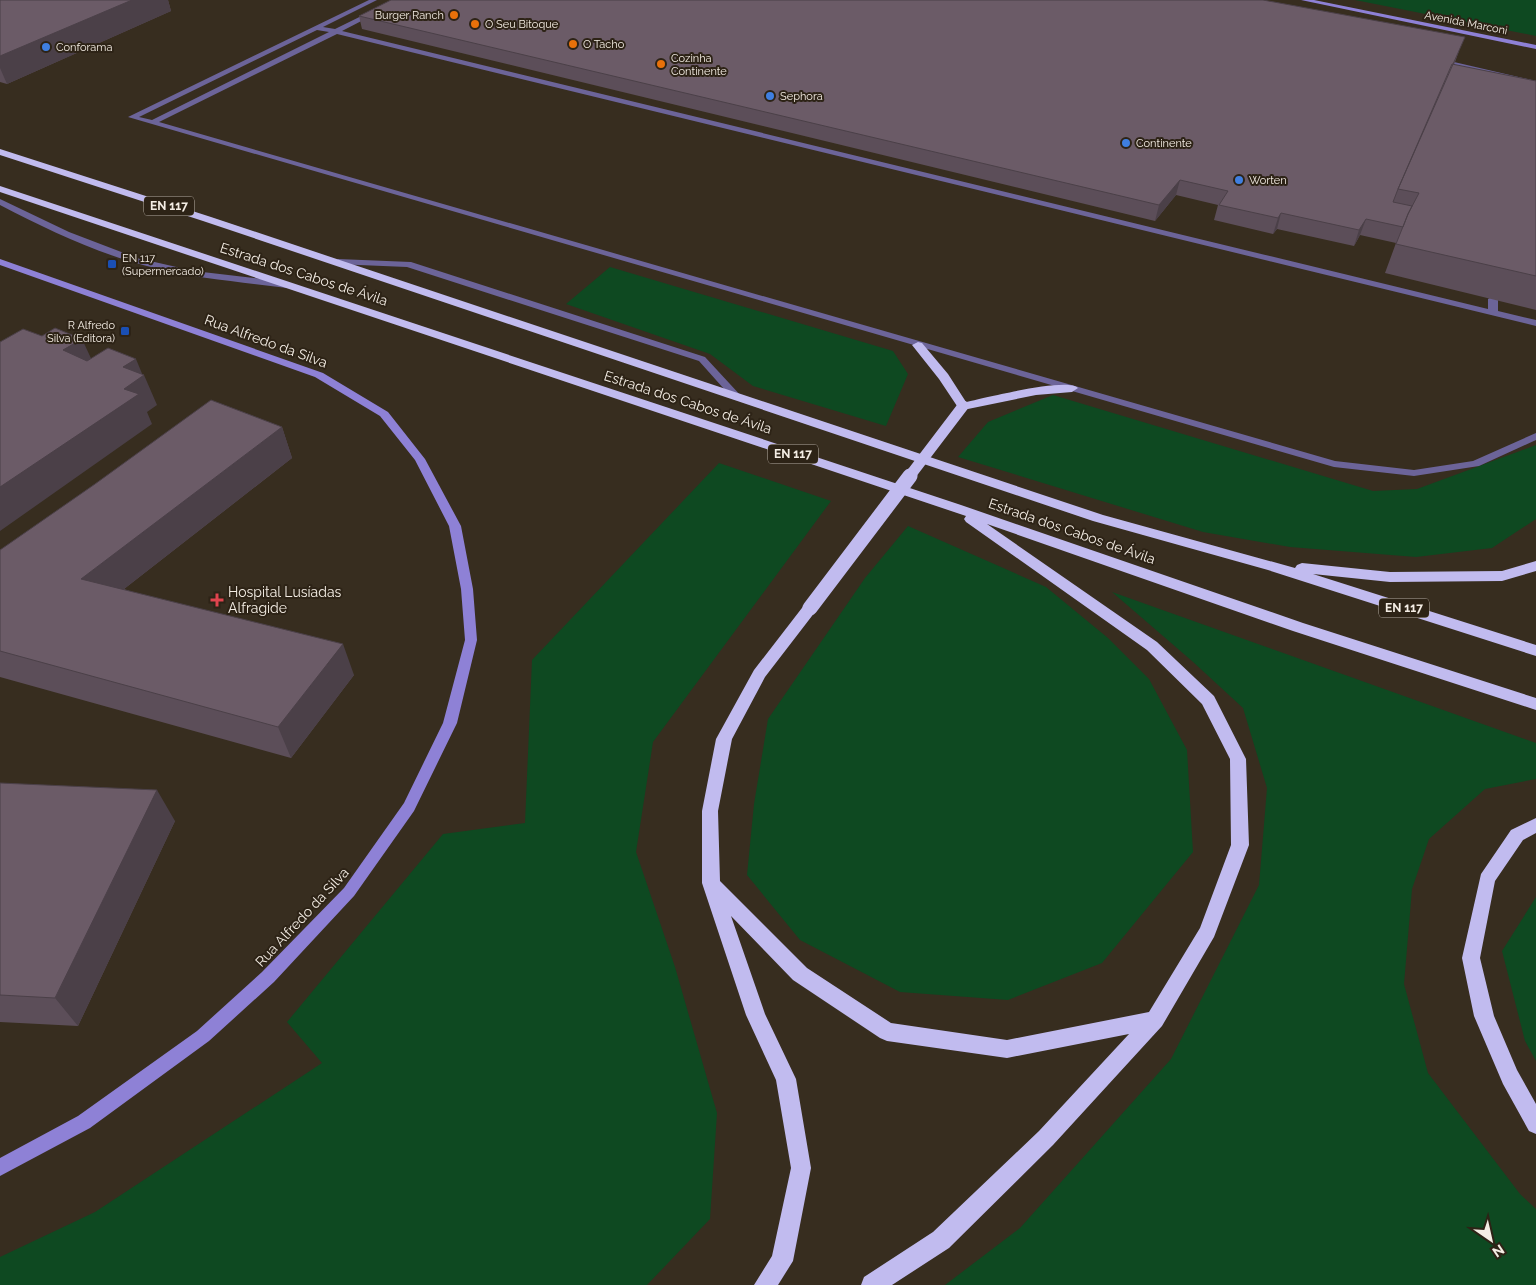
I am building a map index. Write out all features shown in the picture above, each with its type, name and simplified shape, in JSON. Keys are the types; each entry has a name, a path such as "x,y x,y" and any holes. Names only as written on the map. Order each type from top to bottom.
{"highway":[{"name":"Estrada dos Cabos de Ávila","path":"0,152 338,262 1098,518 1273,566 1536,651"},
{"name":"Estrada dos Cabos de Ávila","path":"0,189 956,508 1298,627 1536,704"},
{"path":"918,345 944,377 963,406"},
{"path":"765,1285 782,1261 801,1168 786,1079 756,1015 711,883 710,811 724,739 759,674 963,406 1036,391 1072,388"},
{"path":"872,1285 941,1240 1046,1138 1155,1020 1208,931 1240,845 1238,759 1208,700 1152,646 956,508"},
{"path":"1273,566 1390,577 1502,576 1536,566"},
{"path":"1536,825 1517,835 1487,879 1471,958 1484,1016 1510,1077 1536,1124"},
{"path":"711,883 800,974 887,1032 1007,1050 1155,1020"}],"street":[{"name":"Avenida Marconi","path":"1304,0 1536,47"},
{"name":"Rua Alfredo da Silva","path":"0,262 319,375 384,414 420,459 455,526 467,589 470,640 450,723 446,732 409,807 350,892 268,977 202,1036 84,1122 0,1167"}],"lane":[{"path":"374,0 132,117 1334,464 1414,473 1476,464 1536,436"},
{"path":"152,123 398,0"},
{"path":"316,28 335,31 1536,323"},
{"path":"1454,64 1536,83"},
{"path":"0,202 53,230 134,260 180,271 287,285"},
{"path":"338,262 408,264 702,359 737,397"},
{"path":"1493,299 1493,312"}],"green space":[{"path":"1355,0 1536,0 1536,36"},
{"path":"610,267 893,351 908,374 886,426 753,386 710,354 566,304"},
{"path":"1053,395 1373,491 1417,489 1536,445 1536,519 1492,548 1416,557 1290,547 1203,532 958,457 988,422"},
{"path":"719,463 831,501 653,742 636,852 675,967 717,1113 710,1219 647,1285 0,1285 0,1257 95,1212 322,1063 287,1022 443,834 525,823 532,660"},
{"path":"908,526 1046,587 1108,638 1149,679 1187,750 1193,852 1102,963 1008,1000 900,992 800,940 747,875 754,804 768,719 865,578"},
{"path":"1112,592 1536,743 1536,779 1485,789 1429,839 1412,889 1404,984 1428,1073 1520,1194 1536,1209 1536,1285 945,1285 1020,1228 1171,1059 1259,885 1267,788 1243,708"},
{"path":"1536,897 1536,1061 1525,1041 1502,951"}],"building":[{"path":"0,0 132,0 0,56"},
{"name":"Continente","path":"391,0 1263,0 1465,37 1393,202 1412,206 1403,227 1366,219 1359,230 1281,213 1278,218 1219,205 1228,191 1180,180 1159,205 359,16"},
{"path":"1452,64 1536,81 1536,276 1396,244 1419,193 1398,189"},
{"path":"55,328 82,339 63,350 87,361 108,348 136,359 123,367 144,375 124,389 139,394 0,487 0,342 23,329 42,336"},
{"path":"211,400 282,427 81,579 343,644 278,727 0,651 0,550"},
{"path":"0,783 157,790 55,998 0,995"}],"place":[{"name":"Burger Ranch","path":"454,15"},
{"name":"O Seu Bitoque","path":"475,24"},
{"name":"O Tacho","path":"573,44"},
{"name":"Conforama","path":"46,47"},
{"name":"Cozinha Continente","path":"661,64"},
{"name":"Sephora","path":"770,96"},
{"name":"Continente","path":"1126,143"},
{"name":"Worten","path":"1239,180"},
{"name":"EN 117 (Supermercado)","path":"112,264"},
{"name":"R Alfredo Silva (Editora)","path":"125,331"},
{"name":"Hospital Lusíadas Alfragide","path":"217,600"}]}
